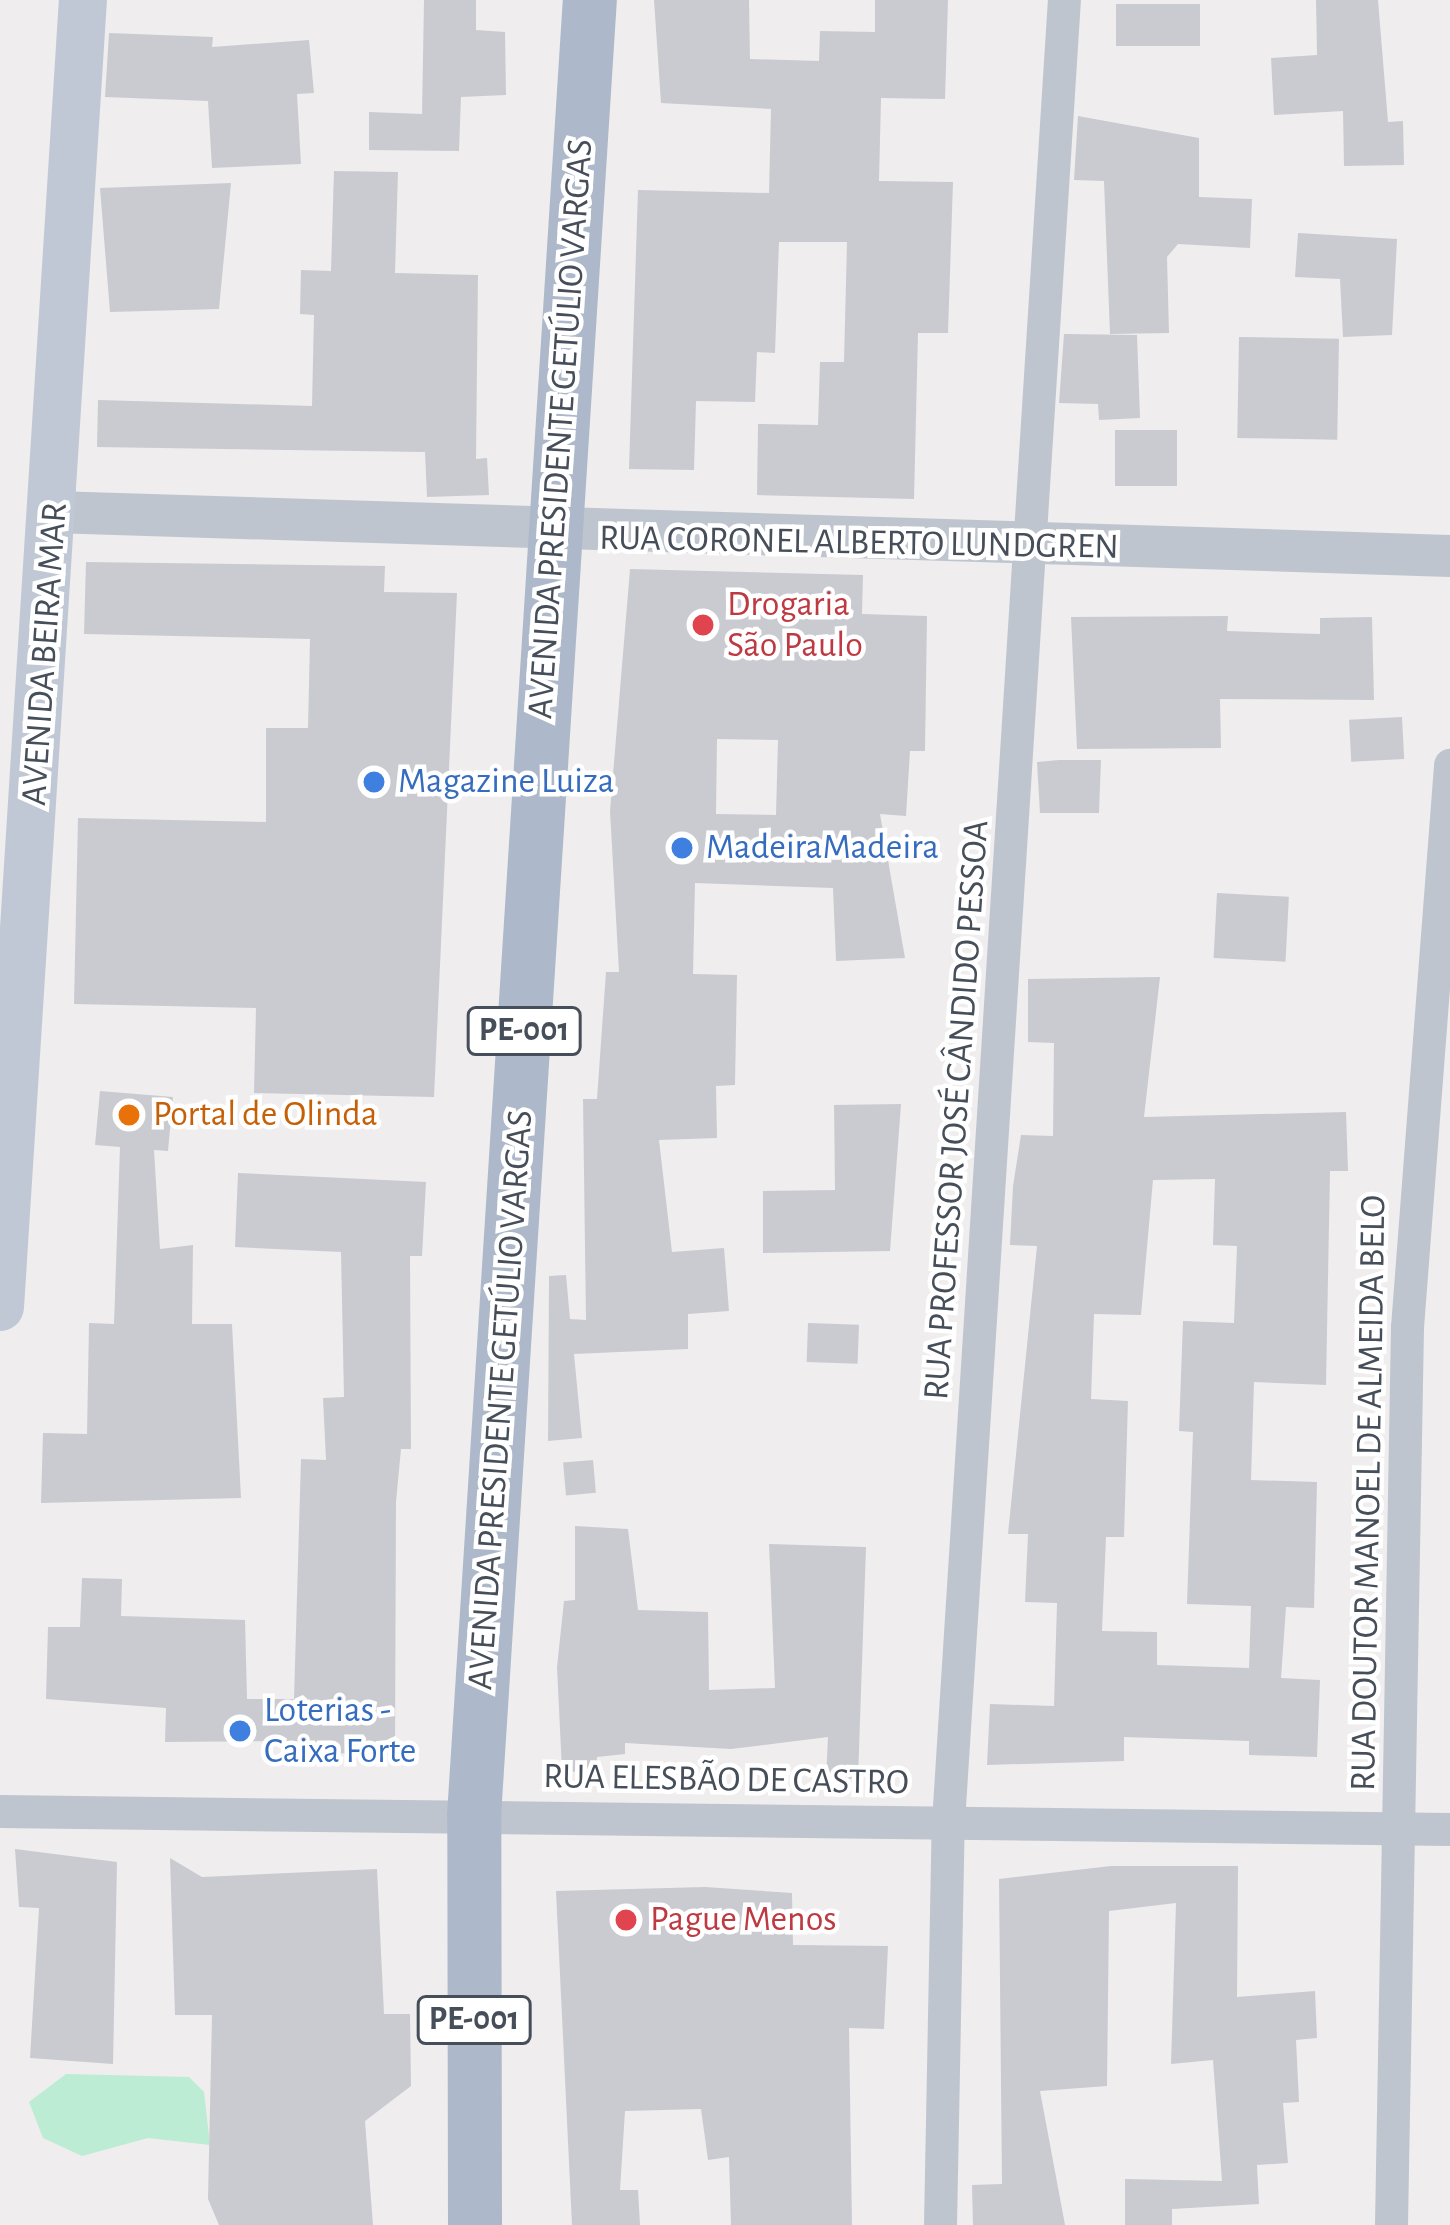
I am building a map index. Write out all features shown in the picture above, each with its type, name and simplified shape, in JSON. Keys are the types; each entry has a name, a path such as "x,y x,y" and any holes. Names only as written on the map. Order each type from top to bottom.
{"main road":[{"name":"AVENIDA BEIRA MAR","path":"0,1307 83,0"},
{"name":"AVENIDA PRESIDENTE GETÚLIO VARGAS","path":"476,2225 474,1816 590,0"}],"street":[{"name":"RUA PROFESSOR JOSÉ CÂNDIDO PESSOA","path":"940,2225 948,1822 1034,548 1064,0"},
{"name":"RUA CORONEL ALBERTO LUNDGREN","path":"53,512 553,536 1450,556"},
{"name":"RUA DOUTOR MANOEL DE ALMEIDA BELO","path":"1391,2225 1402,1826 1406,1327 1450,765"},
{"name":"RUA ELESBÃO DE CASTRO","path":"0,1811 1450,1828"}],"green space":[{"path":"66,2074 189,2077 204,2092 210,2145 148,2138 82,2156 43,2138 29,2102"}],"building":[{"path":"424,0 476,0 476,30 505,32 506,95 461,97 459,151 369,150 369,112 422,114"},
{"path":"654,0 749,0 750,59 819,61 820,31 875,32 875,0 948,0 945,99 881,98 879,181 953,182 948,333 918,333 914,499 757,495 758,424 818,425 820,362 844,362 847,242 779,242 775,353 757,352 755,402 696,401 694,470 629,469 638,190 769,193 771,109 661,103"},
{"path":"1316,0 1378,0 1388,122 1403,121 1404,165 1344,166 1343,111 1274,115 1271,58 1317,55"},
{"path":"1116,4 1200,4 1200,46 1116,46"},
{"path":"109,33 213,37 212,47 309,40 314,93 297,94 301,164 212,168 208,101 105,97"},
{"path":"1078,116 1199,138 1199,197 1252,199 1250,248 1178,244 1167,257 1169,333 1110,334 1104,181 1074,180"},
{"path":"334,171 398,172 395,273 478,275 476,459 487,458 489,495 427,497 425,452 97,447 98,400 312,406 314,315 300,314 301,270 331,271"},
{"path":"231,183 219,309 110,312 100,188"},
{"path":"1298,233 1397,239 1392,335 1343,337 1340,279 1295,277"},
{"path":"1064,334 1137,335 1140,418 1099,420 1098,404 1059,403"},
{"path":"1239,337 1339,339 1337,440 1237,438"},
{"path":"1115,430 1177,430 1177,486 1115,486"},
{"path":"86,562 385,566 384,592 457,593 434,1097 254,1093 256,1008 74,1004 78,818 266,822 266,728 308,728 310,639 84,634"},
{"path":"630,569 863,575 862,614 927,616 925,751 910,751 906,816 880,814 905,958 836,961 833,888 695,883 693,974 737,975 735,1085 716,1086 717,1138 659,1140 672,1252 724,1248 729,1311 688,1314 688,1349 574,1354 582,1438 548,1441 549,1276 566,1275 570,1319 586,1320 583,1099 597,1099 606,972 619,972 610,811","holes":["717,739 778,740 776,815 716,814"]},
{"path":"1228,616 1227,631 1320,634 1320,618 1372,617 1374,700 1220,699 1221,748 1077,749 1071,617"},
{"path":"1402,717 1404,759 1351,762 1349,720"},
{"path":"1101,760 1099,813 1040,813 1037,762"},
{"path":"1217,893 1289,897 1285,962 1214,958"},
{"path":"1160,977 1144,1117 1346,1112 1348,1171 1330,1171 1326,1385 1254,1382 1251,1480 1317,1482 1314,1608 1286,1607 1281,1678 1320,1680 1317,1757 1249,1755 1249,1741 1124,1737 1124,1761 987,1765 990,1704 1054,1706 1057,1603 1025,1602 1028,1534 1008,1534 1037,1246 1010,1245 1013,1186 1021,1135 1053,1136 1054,1043 1028,1042 1028,979","holes":["1215,1179 1213,1245 1237,1246 1234,1323 1183,1321 1179,1431 1193,1432 1187,1604 1251,1606 1249,1668 1157,1665 1157,1632 1102,1631 1106,1537 1124,1537 1128,1401 1091,1399 1094,1314 1141,1315 1153,1180"]},
{"path":"100,1091 173,1097 168,1151 154,1150 160,1249 193,1245 192,1324 232,1324 241,1498 41,1503 43,1433 87,1434 89,1323 114,1324 120,1147 95,1145"},
{"path":"901,1104 890,1251 763,1253 763,1191 835,1190 834,1105"},
{"path":"238,1173 426,1182 422,1256 410,1256 411,1449 401,1449 396,1502 395,1757 307,1751 307,1741 165,1742 166,1708 46,1699 48,1627 80,1627 82,1578 122,1579 121,1616 245,1620 247,1699 294,1699 301,1459 326,1460 323,1398 344,1397 341,1252 235,1247"},
{"path":"808,1323 859,1325 858,1364 807,1362"},
{"path":"593,1460 596,1493 566,1495 563,1463"},
{"path":"575,1526 628,1529 638,1610 708,1612 709,1690 775,1688 769,1544 866,1547 858,1779 826,1778 828,1737 731,1749 625,1743 625,1754 597,1757 596,1773 562,1771 557,1667 564,1601 575,1600"},
{"path":"15,1849 117,1862 113,2064 30,2058 39,1908 19,1907"},
{"path":"170,1858 202,1877 377,1869 384,2014 410,2014 411,2086 365,2121 373,2225 219,2225 208,2199 212,2015 175,2015"},
{"path":"1111,1866 1238,1866 1237,1997 1315,1991 1317,2038 1296,2040 1299,2102 1283,2103 1288,2163 1257,2165 1259,2204 1172,2209 1172,2225 1125,2225 1125,2179 1222,2181 1213,2060 1171,2064 1176,1903 1109,1911 1107,2086 1040,2091 1065,2225 973,2225 972,2185 1002,2184 999,1879"},
{"path":"705,1887 792,1893 793,1945 888,1946 884,2029 849,2028 852,2225 731,2225 729,2157 708,2160 701,2109 625,2111 620,2190 638,2190 640,2225 572,2225 556,1891"}],"place":[{"name":"Drogaria São Paulo","path":"703,625"},
{"name":"Magazine Luiza","path":"374,782"},
{"name":"MadeiraMadeira","path":"682,848"},
{"name":"Portal de Olinda","path":"129,1115"},
{"name":"Loterias - Caixa Forte","path":"240,1731"},
{"name":"Pague Menos","path":"626,1920"}]}
